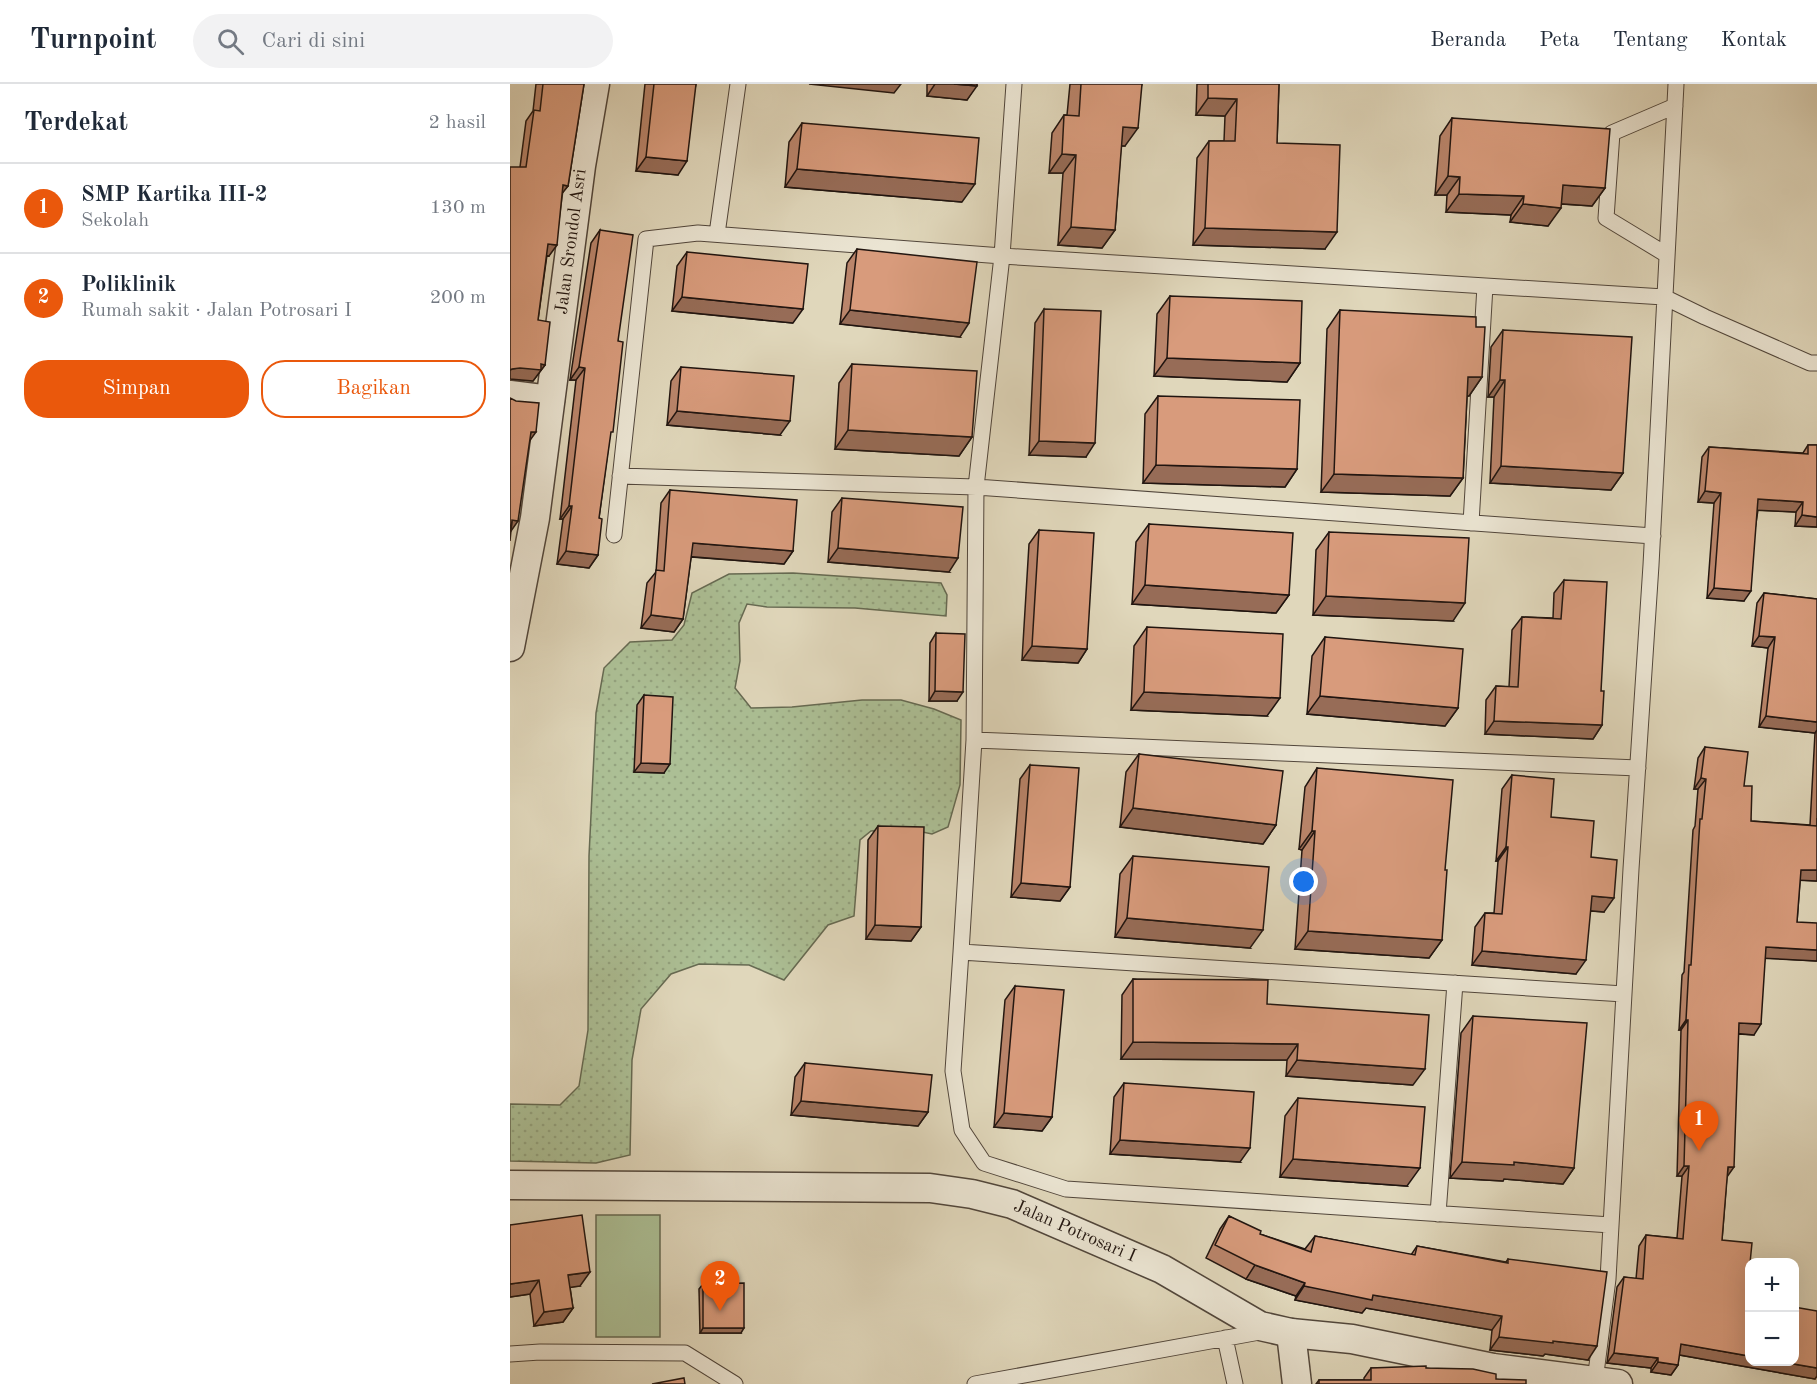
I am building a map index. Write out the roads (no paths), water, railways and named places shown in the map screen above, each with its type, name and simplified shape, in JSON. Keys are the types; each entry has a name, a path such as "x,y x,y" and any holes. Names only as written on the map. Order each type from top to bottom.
{"street":[{"name":"Jalan Srondol Asri","path":"510,647 535,518 581,166 595,84"},
{"path":"510,394 550,400"},
{"name":"Jalan Potrosari I","path":"510,1185 930,1188 972,1194 1012,1204 1162,1269 1260,1326 1283,1332 1352,1339 1526,1377 1607,1383"},
{"path":"1283,1332 1297,1384"}],"lane":[{"path":"717,234 738,84"},
{"path":"1014,84 1002,256 976,487 974,740 952,1071 962,1130 984,1163 1066,1189 1611,1225"},
{"path":"1607,1383 1608,1279 1653,536 1676,84"},
{"path":"1667,255 1606,218 1612,133 1675,106"},
{"path":"614,535 640,239 698,233 717,234 1002,256 1665,297 1810,363 1817,363"},
{"path":"1471,523 1485,286"},
{"path":"620,476 976,487 1653,536"},
{"path":"974,740 1638,768"},
{"path":"961,952 1624,994"},
{"path":"1438,1214 1455,983"},
{"path":"982,1384 1226,1338 1283,1332"},
{"path":"1226,1338 1235,1384"},
{"path":"510,1354 540,1352 685,1353 735,1384"}],"place":[{"name":"SMP Kartika III-2","path":"1699,1151"},
{"name":"Poliklinik","path":"720,1311"}]}
